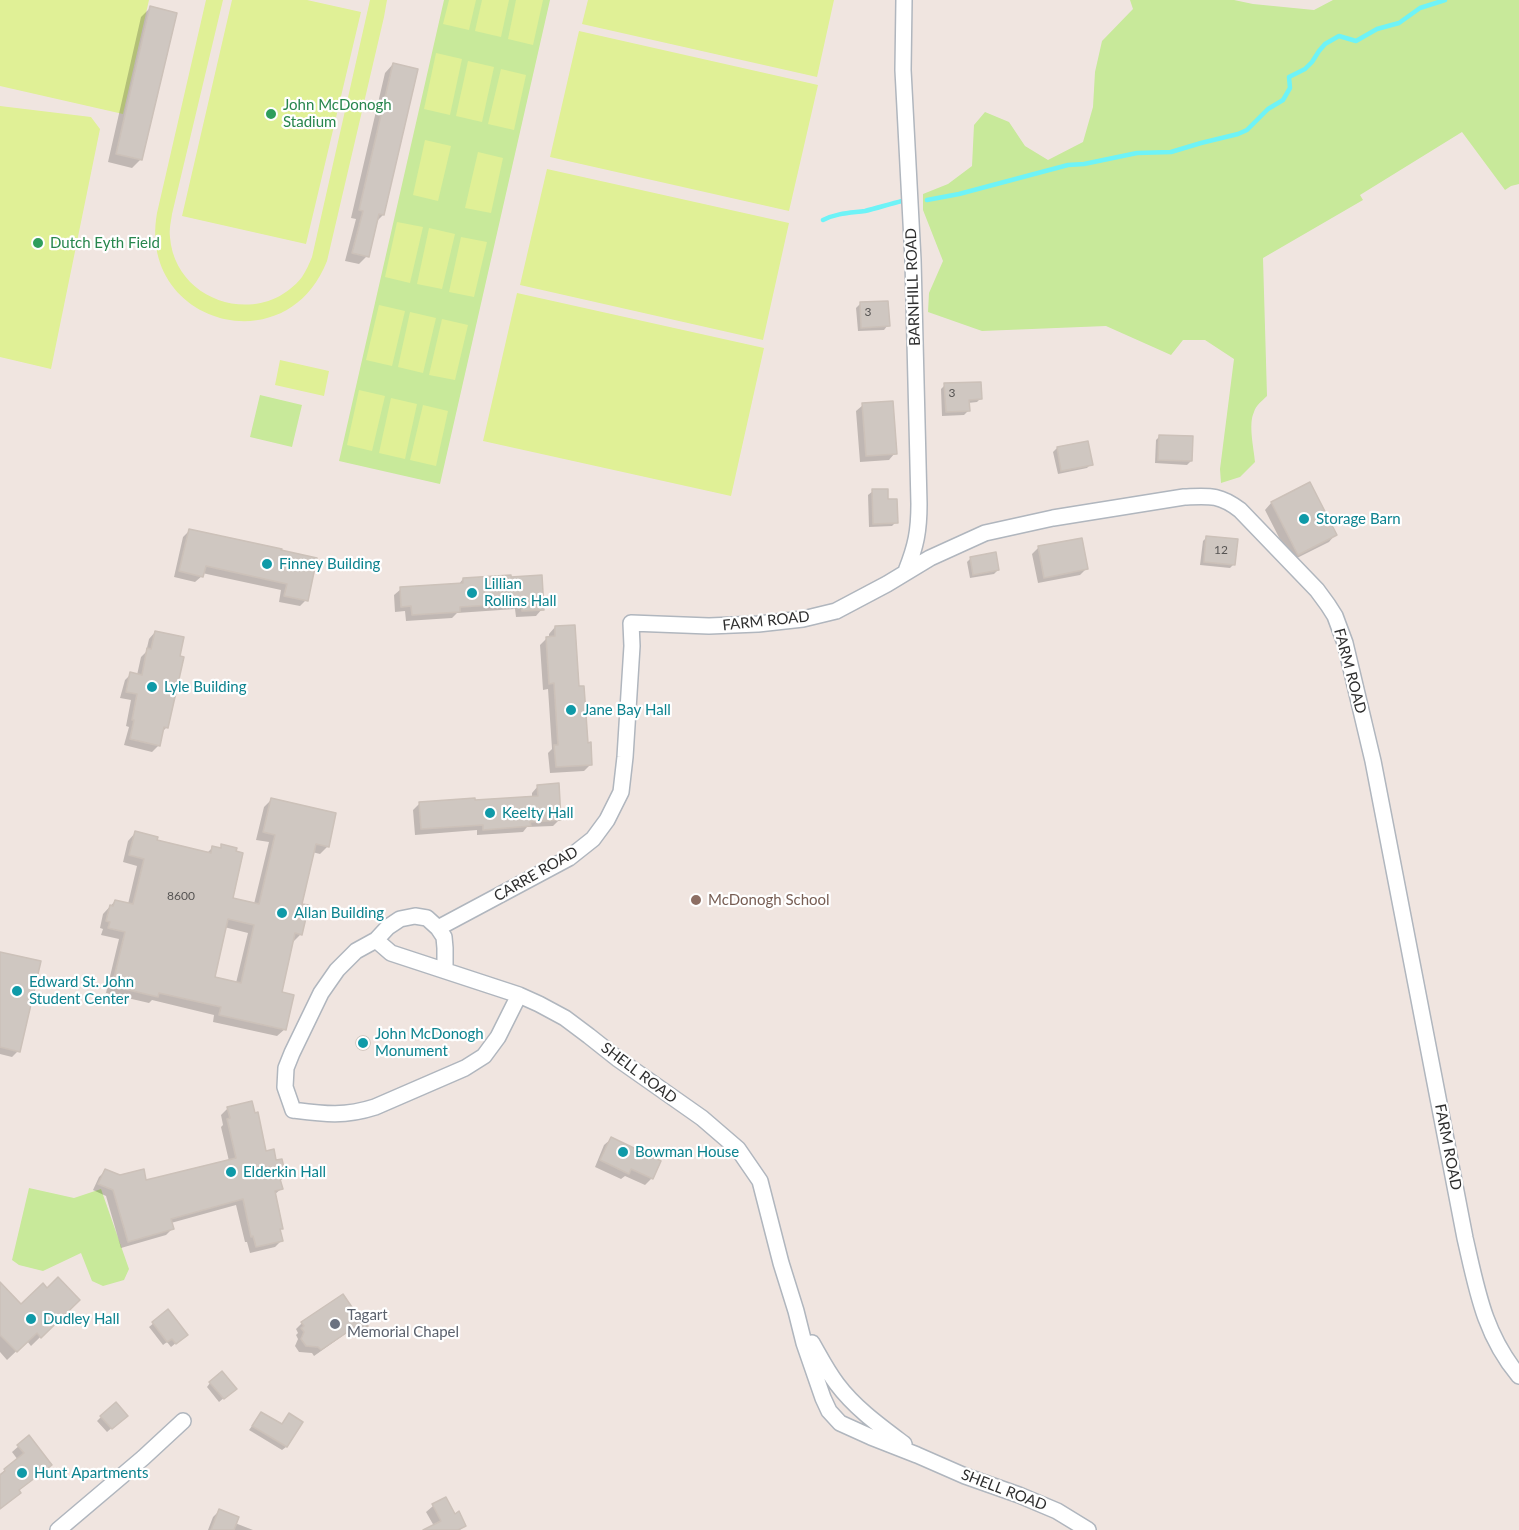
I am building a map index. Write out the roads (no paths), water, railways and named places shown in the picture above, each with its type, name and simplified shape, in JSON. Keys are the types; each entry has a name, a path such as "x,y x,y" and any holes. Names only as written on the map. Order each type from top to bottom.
{"street":[{"name":"BARNHILL ROAD","path":"904,0 903,70 913,261 919,504 918,534 906,571"},
{"name":"FARM ROAD","path":"631,623 709,626 803,619 836,611 887,584 906,571 986,532 1184,497 1202,496 1227,500 1240,510 1317,591 1335,616 1345,643 1373,761 1461,1216 1480,1302 1495,1340 1519,1376"},
{"name":"CARRE ROAD","path":"438,928 569,858 593,839 607,820 621,792 626,757 632,646 631,623"},
{"path":"445,970 444,937 427,918 415,916 400,919 388,927 376,940 356,951 337,970 321,993 286,1068 285,1087 293,1110 335,1115 361,1112 465,1068 490,1050 519,995"},
{"name":"SHELL ROAD","path":"376,940 391,953 519,995 565,1018 618,1059 702,1118 738,1149 760,1181 804,1343 823,1398 829,1411 840,1423 965,1476 1057,1511 1088,1530"},
{"name":"SHELL ROAD","path":"796,1311 824,1365 842,1391 862,1411 917,1455"},
{"path":"58,1530 183,1421"}],"waterway":[{"path":"927,200 959,194 1068,165 1137,153 1171,152 1238,134 1247,130 1268,109 1283,100 1290,88 1289,77 1305,69 1325,44 1339,36 1356,41 1377,29 1399,23 1420,8 1445,0"},
{"path":"823,220 902,201"}],"place":[{"name":"John McDonogh Stadium","path":"271,114"},
{"name":"Dutch Eyth Field","path":"38,243"},
{"name":"Storage Barn","path":"1304,519"},
{"name":"Finney Building","path":"267,564"},
{"name":"Lillian Rollins Hall","path":"472,593"},
{"name":"Lyle Building","path":"152,687"},
{"name":"Jane Bay Hall","path":"571,710"},
{"name":"Keelty Hall","path":"490,813"},
{"name":"McDonogh School","path":"696,900"},
{"name":"Allan Building","path":"282,913"},
{"name":"Edward St. John Student Center","path":"17,991"},
{"name":"John McDonogh Monument","path":"363,1043"},
{"name":"Bowman House","path":"623,1152"},
{"name":"Elderkin Hall","path":"231,1172"},
{"name":"Dudley Hall","path":"31,1319"},
{"name":"Tagart Memorial Chapel","path":"335,1324"},
{"name":"Hunt Apartments","path":"22,1473"}]}
